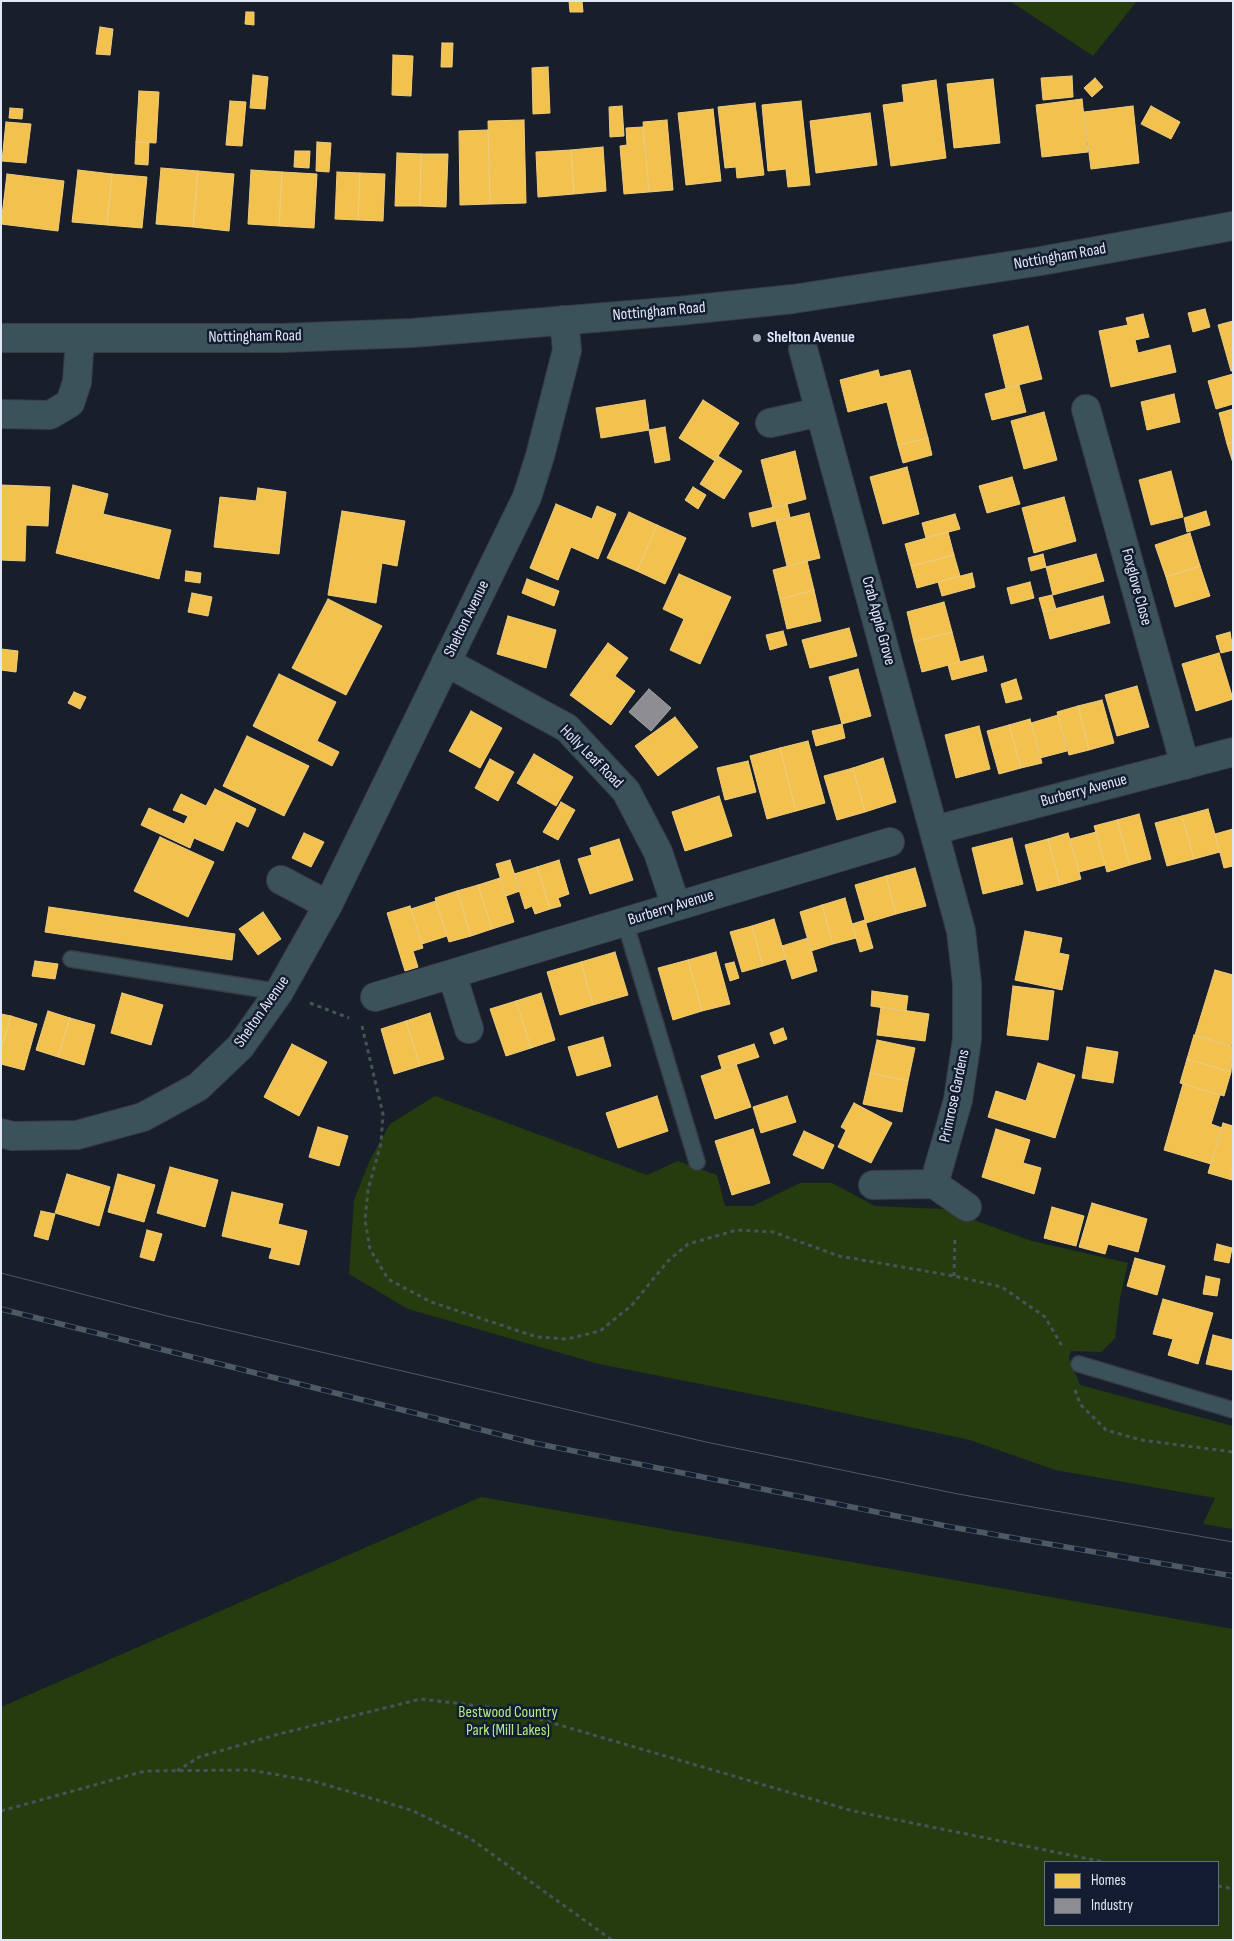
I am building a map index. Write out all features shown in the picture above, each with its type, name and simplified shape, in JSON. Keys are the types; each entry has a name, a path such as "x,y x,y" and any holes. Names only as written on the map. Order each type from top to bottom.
{"street":[{"name":"Nottingham Road","path":"1,338 281,338 402,333 564,320 793,299 1041,262 1233,226"},
{"name":"Shelton Avenue","path":"1,1133 12,1136 77,1136 143,1117 198,1087 240,1047 279,992 328,905 527,497 540,456 567,350 564,320"},
{"path":"1,414 50,415 70,403 77,382 80,338"},
{"name":"Crab Apple Grove","path":"803,349 935,830"},
{"name":"Foxglove Close","path":"1086,410 1184,765"},
{"path":"770,423 820,412"},
{"name":"Holly Leaf Road","path":"446,662 567,728 626,791 658,852 676,906"},
{"name":"Burberry Avenue","path":"935,830 1233,752"},
{"name":"Primrose Gardens","path":"934,1184 958,1100 968,1039 967,982 961,931 935,830"},
{"name":"Burberry Avenue","path":"375,998 890,842"},
{"path":"281,880 328,905"},
{"path":"452,974 469,1029"},
{"path":"873,1186 934,1184 968,1207"}],"lane":[{"path":"625,922 697,1162"},
{"path":"71,959 279,992"},
{"path":"1079,1364 1233,1410"}],"path":[{"path":"279,992 352,1019"},
{"path":"361,1022 383,1114 381,1143 368,1190 365,1220 370,1249 388,1279 430,1302 537,1337 567,1339 600,1331 632,1305 668,1260 688,1244 737,1230 773,1232 838,1256 954,1276 1002,1287 1045,1317 1063,1346 1064,1354"},
{"path":"1074,1386 1080,1404 1106,1430 1141,1440 1233,1452"},
{"path":"177,1771 199,1757 279,1734 421,1699 506,1709 853,1811 1099,1861"},
{"path":"1,1811 145,1771 250,1770 313,1781 411,1810 471,1839 612,1940"},
{"path":"1219,1886 1233,1889"}],"green space":[{"path":"1010,1 1137,1 1093,56"},
{"path":"435,1096 647,1175 678,1161 717,1175 725,1206 753,1206 800,1183 832,1183 875,1206 943,1209 1032,1241 1128,1263 1120,1298 1115,1338 1101,1352 1071,1351 1069,1358 1080,1385 1233,1426 1233,1529 1203,1524 1215,1498 1055,1470 970,1440 802,1404 599,1364 408,1309 349,1274 354,1200 370,1160 390,1124"},
{"name":"Bestwood Country Park (Mill Lakes)","path":"481,1497 1233,1629 1233,1940 1,1940 1,1707"}],"building: Homes":[{"path":"569,1 582,1 583,12 570,12"},
{"path":"246,12 254,12 254,25 245,24"},
{"path":"100,27 113,29 110,55 96,54"},
{"path":"442,43 453,43 452,67 441,67"},
{"path":"393,55 413,56 411,96 392,95"},
{"path":"548,67 550,113 533,114 532,68"},
{"path":"253,75 268,77 265,109 250,108"},
{"path":"1072,76 1073,97 1043,100 1041,78"},
{"path":"1095,78 1103,87 1092,97 1084,88"},
{"path":"993,79 1000,143 954,148 947,84"},
{"path":"936,80 946,158 891,166 883,105 904,102 902,85"},
{"path":"139,91 159,92 156,143 136,142"},
{"path":"1082,99 1088,152 1042,157 1036,105"},
{"path":"230,101 246,102 242,146 226,145"},
{"path":"801,101 810,185 788,187 786,169 768,171 762,105"},
{"path":"755,103 764,175 737,178 736,167 725,168 718,107"},
{"path":"622,106 624,136 610,137 609,107"},
{"path":"1133,106 1139,163 1091,169 1084,112"},
{"path":"1151,106 1180,122 1171,139 1141,124"},
{"path":"10,108 23,109 22,119 9,118"},
{"path":"713,109 721,181 686,185 678,113"},
{"path":"870,113 877,165 816,173 810,121"},
{"path":"524,120 526,203 490,204 488,121"},
{"path":"667,120 673,190 649,192 643,122"},
{"path":"6,122 31,124 26,163 2,161"},
{"path":"643,127 649,192 624,194 620,146 627,145 626,128"},
{"path":"488,130 490,204 460,205 459,131"},
{"path":"136,142 149,143 148,165 135,164"},
{"path":"317,142 331,143 329,172 316,171"},
{"path":"603,147 606,191 574,194 571,150"},
{"path":"571,150 574,194 538,197 536,152"},
{"path":"295,151 310,151 309,168 294,167"},
{"path":"397,153 421,154 420,206 395,206"},
{"path":"421,154 448,154 446,207 420,206"},
{"path":"161,168 198,171 193,227 156,224"},
{"path":"78,170 112,174 107,225 72,222"},
{"path":"251,170 282,172 279,226 248,224"},
{"path":"198,171 234,174 229,231 193,227"},
{"path":"282,172 317,174 314,228 279,226"},
{"path":"337,172 360,173 358,220 335,219"},
{"path":"360,173 385,174 383,221 358,220"},
{"path":"7,174 64,181 58,231 1,224"},
{"path":"112,174 147,177 142,228 107,225"},
{"path":"1205,309 1210,327 1193,332 1188,313"},
{"path":"1143,314 1149,337 1135,340 1138,353 1170,345 1176,372 1111,387 1099,331 1128,325 1126,318"},
{"path":"1233,321 1233,371 1231,371 1218,325"},
{"path":"1028,326 1042,379 1006,388 993,335"},
{"path":"878,370 880,377 910,370 928,438 898,445 887,402 848,412 840,380"},
{"path":"1233,374 1233,404 1216,409 1208,381"},
{"path":"1019,385 1026,412 992,420 985,394"},
{"path":"1174,394 1180,422 1147,430 1141,402"},
{"path":"645,400 649,430 601,438 596,408"},
{"path":"703,400 739,423 715,461 679,438"},
{"path":"1233,409 1233,442 1227,444 1219,413"},
{"path":"1044,412 1057,460 1024,469 1011,421"},
{"path":"665,427 670,460 655,463 649,430"},
{"path":"928,438 932,455 903,463 898,445"},
{"path":"1233,442 1233,463 1227,444"},
{"path":"795,451 806,499 773,508 761,460"},
{"path":"718,456 742,471 724,499 700,484"},
{"path":"907,467 919,514 883,524 870,477"},
{"path":"1171,471 1183,517 1151,525 1139,480"},
{"path":"1012,477 1020,504 987,513 979,486"},
{"path":"1,485 50,487 48,526 26,525 25,561 1,560"},
{"path":"73,485 108,494 103,514 171,530 159,579 56,553"},
{"path":"693,487 706,495 698,509 685,500"},
{"path":"258,488 286,492 279,554 214,547 220,497 256,501"},
{"path":"1064,497 1076,541 1034,553 1022,508"},
{"path":"556,504 592,519 597,506 616,514 598,559 571,547 558,580 530,568"},
{"path":"787,504 790,517 752,527 749,513"},
{"path":"342,511 405,521 397,566 382,563 376,603 328,595"},
{"path":"1206,511 1210,525 1187,532 1184,518"},
{"path":"629,512 657,525 637,571 607,558"},
{"path":"809,513 820,558 787,566 776,521"},
{"path":"955,514 960,529 926,538 922,523"},
{"path":"657,525 686,538 665,584 637,571"},
{"path":"948,532 954,555 911,566 905,544"},
{"path":"1190,533 1200,566 1166,577 1155,545"},
{"path":"1043,554 1046,567 1031,571 1028,558"},
{"path":"1096,554 1104,581 1053,595 1046,567"},
{"path":"954,555 960,576 917,588 911,566"},
{"path":"807,561 814,590 780,599 773,570"},
{"path":"1200,566 1210,596 1175,607 1166,577"},
{"path":"186,571 201,573 200,583 185,581"},
{"path":"972,573 975,587 942,596 938,582"},
{"path":"679,574 731,597 700,664 670,650 684,619 663,609"},
{"path":"527,579 559,591 554,606 522,593"},
{"path":"1030,582 1034,598 1011,604 1007,588"},
{"path":"814,590 821,621 787,629 780,599"},
{"path":"192,593 212,597 208,616 188,612"},
{"path":"1052,595 1056,609 1043,612 1039,598"},
{"path":"1103,596 1110,623 1050,639 1043,612"},
{"path":"328,599 382,626 346,695 292,668"},
{"path":"944,602 952,632 914,642 907,612"},
{"path":"508,616 556,630 546,668 497,654"},
{"path":"849,628 857,656 810,668 802,640"},
{"path":"783,631 787,645 770,650 766,635"},
{"path":"952,632 960,662 922,672 914,642"},
{"path":"1230,632 1233,650 1221,653 1216,636"},
{"path":"608,643 628,658 615,676 635,691 611,725 570,695"},
{"path":"1,649 18,651 16,672 1,670"},
{"path":"1219,653 1233,699 1196,711 1182,664"},
{"path":"983,656 987,671 952,680 948,665"},
{"path":"858,669 871,716 842,724 829,677"},
{"path":"279,674 336,702 317,741 339,752 332,766 253,726"},
{"path":"1016,679 1022,699 1006,703 1001,684"},
{"path":"1137,686 1149,727 1117,736 1105,695"},
{"path":"74,692 86,697 80,709 68,703"},
{"path":"1102,700 1114,743 1089,750 1078,706"},
{"path":"1078,706 1089,750 1069,755 1057,712"},
{"path":"471,711 502,728 480,768 449,751"},
{"path":"1058,715 1067,751 1040,758 1031,723"},
{"path":"675,717 698,747 658,776 635,746"},
{"path":"1030,719 1042,763 1021,768 1009,725"},
{"path":"842,724 845,738 816,746 812,731"},
{"path":"1009,725 1021,768 999,774 987,731"},
{"path":"979,726 990,769 956,778 945,735"},
{"path":"247,736 309,766 284,816 223,786"},
{"path":"808,741 825,803 796,811 780,748"},
{"path":"780,748 796,811 767,819 750,756"},
{"path":"534,754 573,777 556,806 517,783"},
{"path":"883,758 896,802 865,812 853,768"},
{"path":"490,759 514,772 498,801 475,788"},
{"path":"748,761 756,792 725,800 717,768"},
{"path":"853,768 865,812 837,820 824,776"},
{"path":"215,789 256,809 248,827 236,821 223,851 194,838 190,848 141,825 149,808 184,824 188,816 173,810 181,794 206,806"},
{"path":"719,796 732,836 685,851 672,812"},
{"path":"561,802 575,810 558,840 543,832"},
{"path":"1208,809 1220,852 1194,859 1182,816"},
{"path":"1139,814 1151,859 1130,865 1117,820"},
{"path":"1182,816 1194,859 1167,866 1155,823"},
{"path":"1117,820 1130,865 1107,872 1094,826"},
{"path":"1233,829 1233,866 1224,868 1215,834"},
{"path":"1096,832 1105,865 1079,872 1070,839"},
{"path":"304,833 324,842 311,867 292,858"},
{"path":"1068,833 1081,879 1060,885 1048,839"},
{"path":"160,837 214,862 188,917 134,891"},
{"path":"1012,838 1023,884 983,894 972,848"},
{"path":"619,839 633,880 590,894 578,859 592,855 590,848"},
{"path":"1048,839 1060,885 1037,891 1025,845"},
{"path":"510,860 520,891 506,896 496,864"},
{"path":"559,860 569,894 558,898 561,906 550,909 537,867"},
{"path":"537,867 550,909 535,914 532,906 525,909 514,874"},
{"path":"915,868 926,906 896,914 886,876"},
{"path":"886,876 896,914 866,923 855,885"},
{"path":"500,878 514,922 492,929 478,885"},
{"path":"478,885 492,929 471,936 457,891"},
{"path":"457,891 471,936 449,942 435,898"},
{"path":"845,898 856,938 833,944 822,905"},
{"path":"436,901 447,936 422,944 411,909"},
{"path":"822,905 833,944 811,951 800,912"},
{"path":"410,906 423,948 413,951 418,967 405,971 387,913"},
{"path":"49,907 235,934 232,960 45,932"},
{"path":"263,912 281,939 258,955 239,929"},
{"path":"774,919 786,959 763,966 752,926"},
{"path":"865,920 873,948 860,952 852,924"},
{"path":"752,926 763,966 742,972 730,932"},
{"path":"1025,931 1062,938 1059,953 1069,955 1062,990 1015,980"},
{"path":"808,938 817,971 792,979 782,946"},
{"path":"615,952 628,995 593,1005 581,962"},
{"path":"716,952 730,1004 702,1011 688,960"},
{"path":"688,960 702,1011 673,1020 658,968"},
{"path":"35,961 58,964 55,979 32,976"},
{"path":"581,962 593,1005 560,1015 547,972"},
{"path":"734,962 739,978 730,981 725,964"},
{"path":"1215,970 1233,975 1233,1039 1231,1046 1195,1035"},
{"path":"1013,986 1054,991 1048,1040 1007,1035"},
{"path":"872,991 908,996 906,1011 871,1006"},
{"path":"122,993 163,1005 151,1045 111,1033"},
{"path":"541,993 555,1040 531,1048 516,1001"},
{"path":"516,1001 531,1048 506,1056 490,1009"},
{"path":"881,1007 929,1014 925,1041 877,1035"},
{"path":"48,1011 70,1018 58,1057 36,1050"},
{"path":"430,1013 444,1059 420,1066 406,1021"},
{"path":"1,1014 11,1016 1,1049"},
{"path":"11,1016 37,1024 24,1070 1,1064 1,1049"},
{"path":"70,1018 95,1025 84,1065 58,1057"},
{"path":"406,1021 420,1066 394,1074 381,1029"},
{"path":"783,1028 787,1039 774,1044 770,1033"},
{"path":"1194,1035 1233,1047 1231,1072 1187,1059"},
{"path":"603,1037 611,1066 577,1076 568,1047"},
{"path":"877,1040 915,1048 908,1081 870,1073"},
{"path":"292,1044 327,1062 299,1116 264,1097"},
{"path":"754,1044 759,1057 722,1069 718,1056"},
{"path":"1087,1047 1118,1052 1113,1083 1082,1078"},
{"path":"1187,1059 1231,1072 1224,1096 1180,1083"},
{"path":"1038,1063 1075,1075 1055,1138 988,1117 996,1091 1026,1101"},
{"path":"736,1064 751,1107 715,1119 701,1076"},
{"path":"870,1073 908,1081 902,1112 863,1104"},
{"path":"1183,1084 1220,1095 1211,1124 1222,1128 1211,1164 1164,1150"},
{"path":"657,1096 668,1131 618,1148 606,1113"},
{"path":"787,1096 796,1122 761,1133 753,1107"},
{"path":"854,1103 892,1123 871,1163 838,1147 846,1130 841,1127"},
{"path":"1223,1123 1233,1126 1232,1180 1208,1173"},
{"path":"318,1127 348,1136 339,1166 309,1157"},
{"path":"753,1129 770,1183 732,1195 715,1141"},
{"path":"996,1129 1030,1140 1023,1163 1041,1168 1034,1194 982,1177"},
{"path":"804,1131 834,1145 823,1169 793,1155"},
{"path":"170,1167 218,1180 205,1227 157,1213"},
{"path":"67,1174 110,1187 99,1226 55,1213"},
{"path":"118,1174 155,1185 144,1222 108,1212"},
{"path":"232,1192 283,1204 278,1224 307,1231 299,1265 269,1258 272,1248 222,1236"},
{"path":"1092,1203 1147,1219 1138,1252 1108,1244 1105,1254 1079,1247"},
{"path":"1052,1207 1084,1216 1076,1246 1044,1238"},
{"path":"41,1211 55,1214 48,1240 34,1236"},
{"path":"147,1230 162,1234 154,1261 140,1257"},
{"path":"1217,1244 1232,1248 1229,1263 1214,1260"},
{"path":"1135,1258 1165,1266 1157,1295 1127,1286"},
{"path":"1206,1276 1220,1279 1217,1296 1203,1294"},
{"path":"1163,1299 1213,1313 1198,1364 1168,1355 1173,1339 1153,1334"},
{"path":"1213,1335 1233,1340 1232,1370 1206,1364"}],"building: Industry":[{"path":"649,689 671,708 651,731 629,712"}],"tram line":[{"path":"1,1273 167,1316 706,1442 958,1494 1233,1542"}],"railway":[{"path":"1,1309 534,1443 951,1527 1233,1576"}],"place":[{"name":"Shelton Avenue","path":"757,338"}]}
